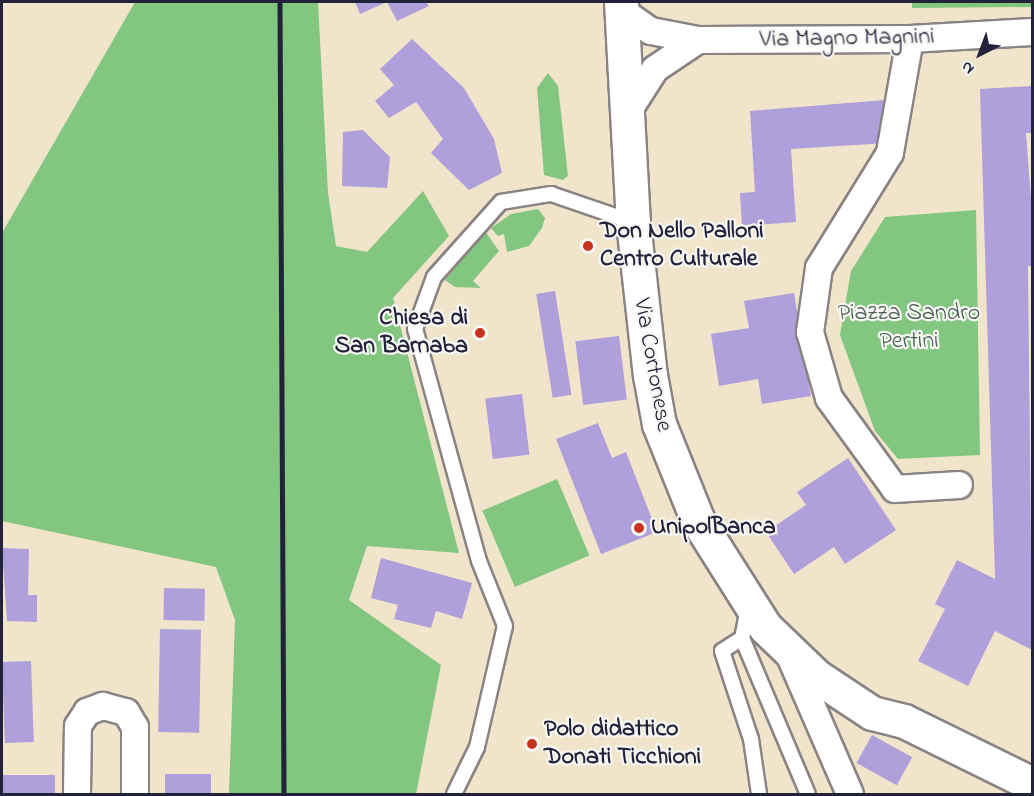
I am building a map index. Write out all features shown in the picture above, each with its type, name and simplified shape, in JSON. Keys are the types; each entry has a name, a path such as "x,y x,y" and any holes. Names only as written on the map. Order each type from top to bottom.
{"main road":[{"name":"Via Cortonese","path":"622,6 633,222 659,424 698,521 789,653 872,713 904,721 1032,784"},
{"name":"Via Cortonese","path":"750,599 904,721"}],"street":[{"name":"Via Magno Magnini","path":"622,6 651,31 698,40 910,39 1032,32"},
{"path":"910,39 890,153 819,268 810,332 829,398 895,489 959,485"},
{"path":"627,113 655,69 698,40"},
{"path":"789,653 850,795"},
{"path":"77,795 78,726 87,711 103,706 126,712 135,727 135,795"}],"lane":[{"path":"454,795 477,747 505,626 479,561 415,329 434,277 501,202 551,195 633,222"},
{"path":"750,599 742,638 808,795"},
{"path":"742,638 723,651 751,739 759,795"}],"green space":[{"path":"135,2 318,2 328,193 336,246 367,252 423,191 449,236 393,298 459,553 367,546 349,600 441,665 416,794 229,794 235,620 216,567 2,521 2,233"},
{"path":"912,2 1032,2 1032,7 912,8"},
{"path":"548,73 558,86 568,176 563,180 544,175 537,88"},
{"path":"538,209 545,218 542,228 529,246 507,252 504,234 498,236 491,228 511,214"},
{"name":"Piazza Sandro Pertini","path":"976,210 980,455 898,459 875,431 840,335 851,271 885,217"},
{"path":"485,231 499,251 473,281 481,288 455,287 445,280"},
{"path":"557,479 589,555 515,587 482,511"}],"building":[{"path":"355,2 387,2 360,14"},
{"path":"387,2 426,2 429,6 397,21"},
{"path":"412,39 464,88 494,139 502,173 469,190 431,153 443,139 416,102 389,118 375,101 394,85 380,69"},
{"path":"1032,86 1032,133 1026,133 1032,213 1032,266 1028,266 1032,650 995,631 968,686 918,661 945,609 935,604 957,560 995,579 980,89"},
{"path":"885,100 887,143 791,149 796,222 742,226 740,193 755,192 750,111"},
{"path":"363,130 390,157 387,188 342,186 343,132"},
{"path":"555,291 571,395 553,398 536,294"},
{"path":"794,293 811,396 762,404 758,379 719,386 711,334 749,328 744,301"},
{"path":"619,336 627,400 583,405 575,341"},
{"path":"522,394 529,455 493,459 485,399"},
{"path":"598,423 612,458 626,452 657,532 601,554 556,439"},
{"path":"848,458 896,530 845,564 834,547 794,574 766,532 806,505 797,492"},
{"path":"2,548 29,549 28,595 37,595 37,622 7,621"},
{"path":"381,558 472,583 462,619 436,611 431,628 394,619 398,605 371,598"},
{"path":"164,588 205,589 204,621 163,620"},
{"path":"160,629 201,630 199,733 158,732"},
{"path":"31,661 34,742 5,743 2,662"},
{"path":"872,735 912,757 897,785 856,763"},
{"path":"165,774 211,774 211,794 165,794"},
{"path":"2,775 55,775 55,794 2,794"}],"railway":[{"path":"280,2 284,794"}],"place":[{"name":"Don Nello Palloni Centro Culturale","path":"588,246"},
{"name":"Chiesa di San Barnaba","path":"480,333"},
{"name":"UnipolBanca","path":"639,528"},
{"name":"Polo didattico Donati Ticchioni","path":"532,744"}]}
